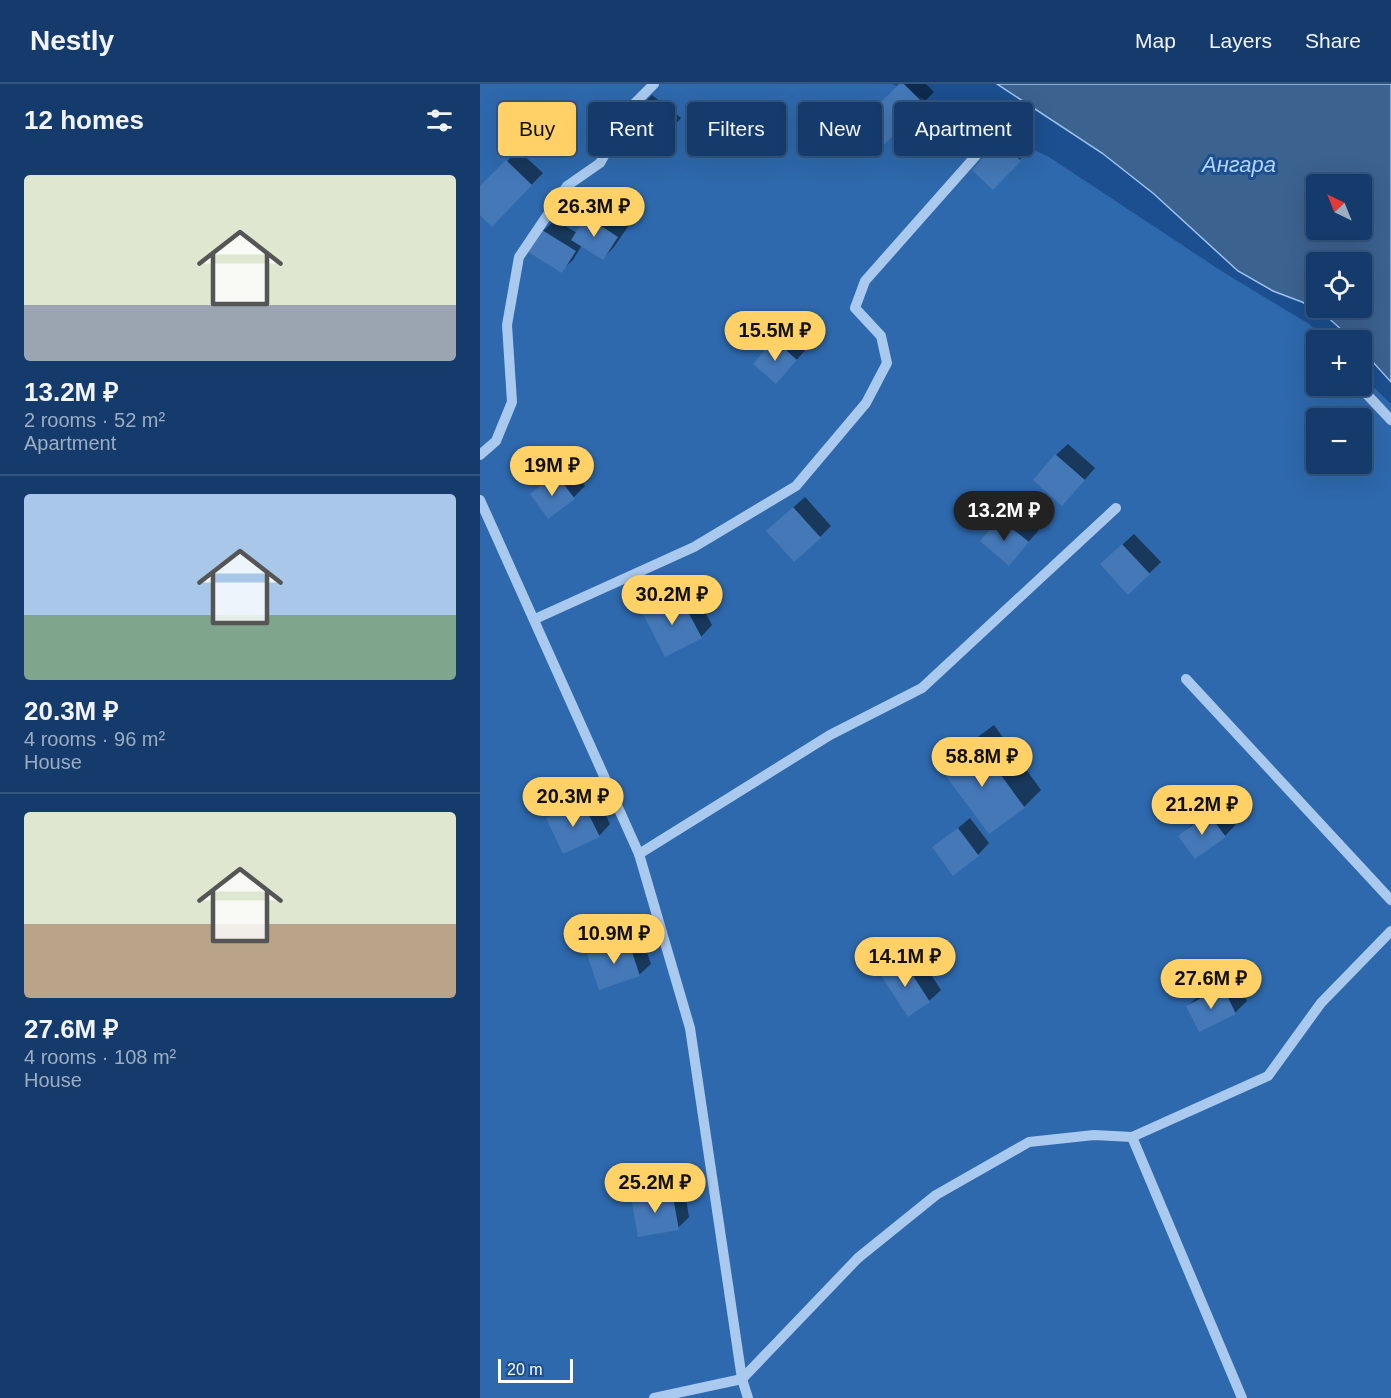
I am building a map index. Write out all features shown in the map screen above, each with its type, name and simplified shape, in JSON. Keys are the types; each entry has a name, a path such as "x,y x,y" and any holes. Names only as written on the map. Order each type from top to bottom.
{"street":[{"path":"480,455 496,441 512,402 507,325 519,257 567,186 600,163 632,106 654,84"},
{"path":"535,619 694,548 796,486 866,403 887,363 881,336 855,308 865,281 976,156"},
{"path":"1368,396 1391,420"},
{"path":"480,500 639,854 690,1028 742,1379 748,1398"},
{"path":"639,854 830,735 922,688 1116,508"},
{"path":"1186,679 1391,900"},
{"path":"654,1398 742,1379 858,1258 936,1195 1029,1142 1094,1136 1132,1137 1268,1076 1321,1003 1391,931"},
{"path":"1132,1137 1242,1398"}],"shaded area":[{"path":"480,84 892,84 931,102 894,102 894,156 1033,156 1033,150 1049,157 1223,272 1309,324 1315,330 1306,330 1306,396 1372,396 1372,386 1391,404 1391,1398 480,1398"}],"water":[{"name":"Ангара","path":"997,84 1391,84 1391,382 1372,361 1372,330 1342,330 1328,318 1372,318 1372,252 1306,252 1306,304 1273,291 1238,271 1154,194 1102,153 1033,108 1033,102 1024,102"}],"building":[{"path":"899,84 904,84 922,102 894,102 894,135 882,147 882,102"},
{"path":"985,156 1016,156 1021,161 993,190 972,170"},
{"path":"506,160 532,185 492,227 480,215 480,186"},
{"path":"586,216 618,237 603,260 571,240"},
{"path":"542,230 576,251 562,273 528,252"},
{"path":"774,339 797,360 776,384 753,364"},
{"path":"1055,454 1085,480 1062,506 1033,480"},
{"path":"556,474 575,499 548,519 530,494"},
{"path":"793,507 821,538 794,562 766,531"},
{"path":"999,518 1029,542 1009,566 980,541"},
{"path":"1122,544 1150,574 1128,595 1100,564"},
{"path":"679,595 702,638 665,657 643,614"},
{"path":"976,741 1025,808 989,834 940,768"},
{"path":"582,801 600,837 563,854 546,818"},
{"path":"1208,813 1226,837 1195,859 1178,836"},
{"path":"958,828 979,856 953,876 932,847"},
{"path":"628,940 640,976 599,990 587,954"},
{"path":"903,960 930,1002 908,1017 880,974"},
{"path":"1223,987 1236,1014 1199,1032 1186,1006"},
{"path":"672,1191 679,1230 638,1237 631,1198"}]}
